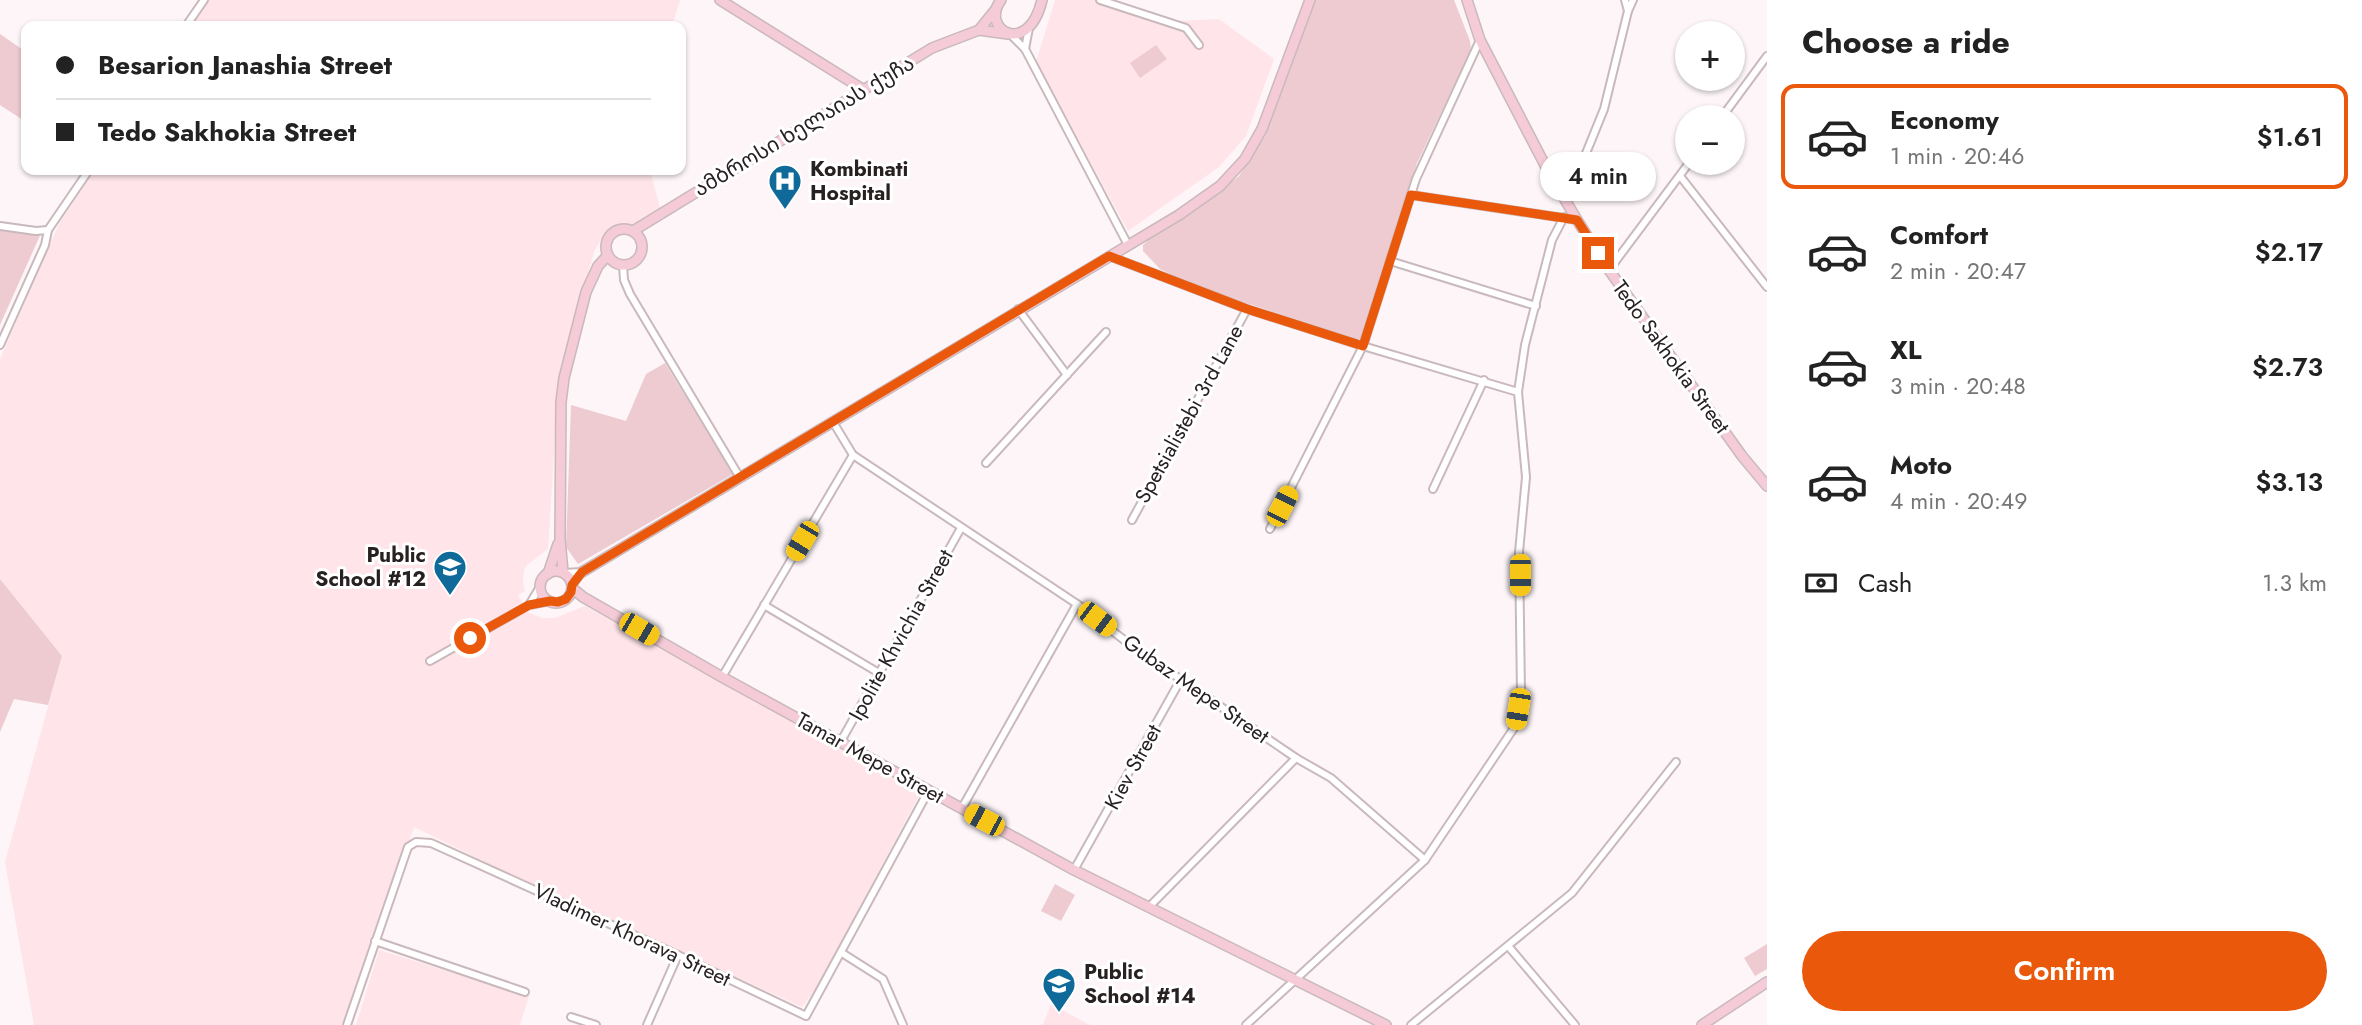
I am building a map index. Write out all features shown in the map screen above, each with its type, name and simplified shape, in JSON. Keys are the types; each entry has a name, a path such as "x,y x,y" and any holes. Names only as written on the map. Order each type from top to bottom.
{"street":[{"path":"189,21 204,0"},
{"path":"720,0 864,90"},
{"path":"1024,49 1029,28 1037,16 1042,0"},
{"path":"1100,0 1113,2 1186,28 1199,45"},
{"path":"562,601 569,596 582,572 1128,245 1220,186 1245,159 1262,129 1310,0"},
{"name":"Tedo Sakhokia Street","path":"1467,0 1480,40 1548,171 1577,220 1609,270 1742,456 1767,486"},
{"path":"1625,0 1628,11"},
{"path":"1567,200 1604,109 1633,0"},
{"path":"998,4 979,30 1010,34 1029,28"},
{"path":"998,4 999,26 1024,49 1128,245"},
{"name":"ამბროსი ხელაიას ქუჩა","path":"633,232 932,48 979,30"},
{"path":"1270,528 1363,346 1411,195 1480,40"},
{"path":"1731,105 1767,56"},
{"path":"0,345 45,246 48,230 86,175"},
{"path":"1609,270 1680,176 1767,286"},
{"path":"1411,195 1577,220"},
{"path":"1246,1025 1425,860 1516,725 1521,693 1520,552 1526,477 1518,392 1525,345 1552,240 1564,217"},
{"path":"0,226 48,230"},
{"path":"621,229 633,232 641,240 642,252 635,262 623,265 612,260 606,247 611,235 621,229"},
{"path":"572,587 564,573 560,539 561,402 564,378 586,292 598,266 608,255"},
{"path":"1109,256 1247,309 1518,392"},
{"path":"1390,261 1536,306"},
{"path":"623,265 624,280 630,295 739,476"},
{"path":"1018,309 1067,375"},
{"name":"Spetsialistebi 3rd Lane","path":"1132,520 1247,309"},
{"path":"986,463 1106,332"},
{"path":"1433,489 1484,380"},
{"name":"Gubaz Mepe Street","path":"833,422 853,455 1077,604 1296,758 1331,778 1425,860"},
{"path":"722,677 853,455"},
{"name":"Ipolite Khvichia Street","path":"841,741 961,528"},
{"path":"529,605 548,574 560,539"},
{"path":"548,574 555,571 582,572"},
{"path":"541,585 543,594 550,601"},
{"name":"Tamar Mepe Street","path":"572,587 583,597 722,677 1074,870 1386,1025"},
{"path":"430,661 529,605 583,597"},
{"path":"962,808 1077,604"},
{"path":"764,605 879,673"},
{"path":"1074,870 1181,679"},
{"path":"1150,906 1296,758"},
{"path":"1411,1025 1572,893 1676,762"},
{"path":"801,1025 929,790"},
{"name":"Vladimer Khorava Street","path":"347,1025 408,847 421,841 431,843 678,955 806,1016"},
{"path":"375,942 525,992"},
{"path":"1509,947 1575,1025"},
{"path":"842,953 883,979 903,1025"},
{"path":"647,1025 678,955"},
{"path":"1702,1025 1767,982"},
{"path":"571,1017 596,1025"}],"shaded area":[{"path":"208,0 680,0 674,21 194,21"},
{"path":"1055,0 1113,0 1178,21 1219,19 1274,59 1246,136 1219,167 1128,231 1036,62"},
{"path":"1316,0 1454,0 1470,41 1471,50 1417,163 1362,338 1358,340 1189,284 1160,269 1143,251 1143,245 1156,233 1206,202 1239,176 1265,136"},
{"path":"0,34 21,49 21,119 0,105"},
{"path":"1156,45 1167,59 1140,78 1130,63"},
{"path":"92,175 651,175 660,208 634,226 624,223 614,226 603,235 594,252 559,374 548,549 527,565 523,583 525,591 518,595 529,613 542,618 555,618 585,606 921,792 815,990 802,1007 414,827 346,1025 34,1025 5,862 62,656 0,579 0,359 60,222"},
{"path":"0,226 42,231 0,325"},
{"path":"665,363 733,474 578,564 566,547 571,405 626,421 646,374"},
{"path":"0,579 62,656 48,705 14,699 0,732"},
{"path":"1055,884 1075,895 1061,921 1041,911"},
{"path":"1767,944 1767,969 1755,976 1744,958"},
{"path":"379,950 529,996 520,1025 356,1025"},
{"name":"Public School #14","path":"1051,1004 1090,1025 1043,1025"}],"place":[{"name":"Kombinati Hospital","path":"785,211"},
{"name":"Public School #12","path":"450,597"},
{"name":"Public School #14","path":"1059,1014"}],"route":[{"path":"470,638 529,605 566,599 582,572 1109,256 1247,309 1363,346 1411,195 1577,220 1598,253"}]}
